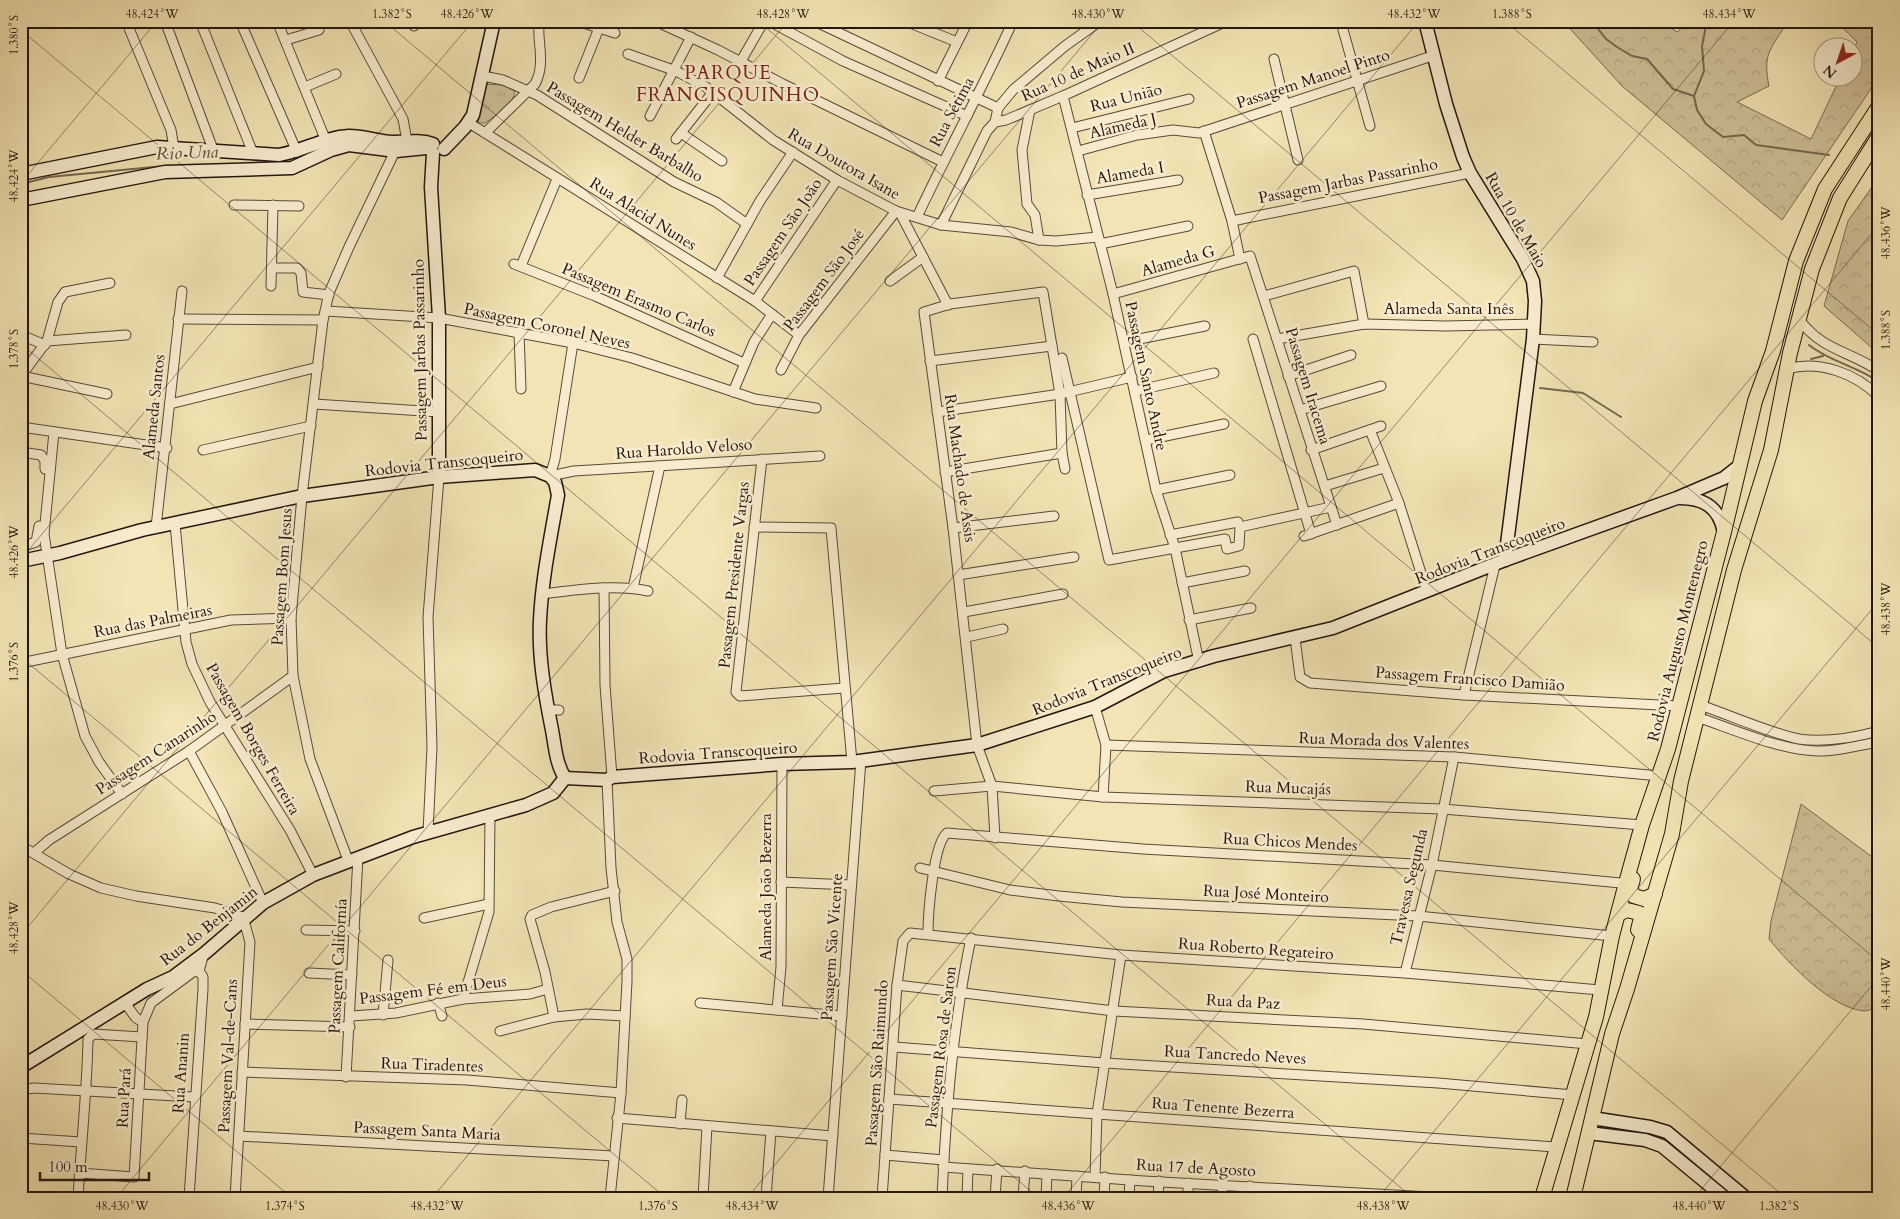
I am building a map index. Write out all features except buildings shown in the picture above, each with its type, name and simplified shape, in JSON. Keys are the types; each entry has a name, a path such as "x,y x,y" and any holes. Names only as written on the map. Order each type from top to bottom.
{"main road":[{"path":"21,174 157,147 279,155 329,146 349,145 401,145 436,151 469,123 483,76 494,21"},
{"name":"Rua 10 de Maio","path":"1425,21 1432,56 1446,104 1470,173 1523,259 1533,281 1533,339 1500,563"},
{"name":"Rodovia Augusto Montenegro","path":"1629,884 1644,838 1642,825 1660,776 1679,706 1755,402 1773,351 1796,261 1825,189 1879,106"},
{"path":"1573,1198 1612,1034 1672,834 1681,781 1734,570 1771,450 1798,318 1812,269 1840,198 1879,136"},
{"path":"21,200 165,172 292,168 329,146"},
{"name":"Passagem Jarbas Passarinho","path":"436,151 439,477"},
{"name":"Rodovia Transcoqueiro","path":"565,778 610,778 782,764 856,761 978,745 1095,707 1164,671 1214,656 1333,628 1500,563 1677,498 1724,478 1738,467"},
{"name":"Rodovia Transcoqueiro","path":"21,561 156,527 302,496 439,477 524,470 543,472 550,476"},
{"path":"550,476 555,482 558,495 539,622 554,710 560,767 565,778"},
{"name":"Rodovia Transcoqueiro","path":"1677,498 1706,503 1717,512 1724,532"},
{"name":"Rua do Benjamin","path":"21,1067 125,1003 173,977 205,953 244,917 263,903 313,875 353,858 428,833 526,805 553,793 565,778"},
{"path":"1629,884 1630,893 1636,897 1649,898 1655,894"},
{"path":"1542,1198 1588,1044 1612,936 1629,884"},
{"path":"1618,914 1629,910 1641,915 1626,972 1627,989"},
{"path":"1592,1118 1650,1126 1667,1132 1746,1198"},
{"path":"1589,1132 1645,1140 1662,1146 1725,1198"}],"street":[{"path":"126,21 171,130 174,148"},
{"path":"165,21 214,152"},
{"path":"200,21 253,153"},
{"path":"240,21 297,152"},
{"path":"277,21 329,146"},
{"path":"302,496 324,316 329,295 356,229 401,145 403,119 350,21"},
{"path":"485,133 535,84 541,68 539,21"},
{"path":"577,21 615,33"},
{"path":"655,21 665,23 783,84 943,162"},
{"path":"741,61 764,21"},
{"path":"769,21 843,61 967,116"},
{"path":"814,21 998,108"},
{"path":"905,21 957,42"},
{"path":"938,81 968,21"},
{"name":"Rua Sétima","path":"917,217 943,162 978,98 1013,21"},
{"path":"941,226 987,131 995,122 998,108 1013,90 1065,46 1100,21"},
{"name":"Rua 10 de Maio II","path":"995,122 1006,120 1030,110 1227,21"},
{"path":"1342,26 1370,126"},
{"path":"579,78 599,28"},
{"path":"286,40 319,30"},
{"path":"650,116 676,70 691,37"},
{"name":"Rua Doutora Isane","path":"628,54 676,70 713,92 772,140 837,180 898,212 941,226 1003,231 1056,242 1099,240 1188,226"},
{"name":"Passagem Manoel Pinto","path":"1204,131 1432,56"},
{"path":"1274,59 1298,160"},
{"path":"304,87 336,74"},
{"name":"Passagem Helder Barbalho","path":"483,76 503,80 529,91 674,182 721,205 747,224"},
{"path":"713,92 678,136 722,161"},
{"name":"Passagem Santo Andre","path":"1062,96 1072,128 1087,195 1113,294 1156,490 1174,548 1199,662"},
{"name":"Rua União","path":"1072,128 1189,98"},
{"path":"1030,110 1022,150 1023,167 1028,204 1034,215 1039,240"},
{"name":"Rua Alacid Nunes","path":"469,123 755,301 799,335"},
{"name":"Alameda J","path":"1078,152 1137,135 1172,130 1189,133 1204,131"},
{"path":"1204,131 1232,221 1240,259"},
{"path":"718,278 747,224 793,152"},
{"name":"Passagem Jarbas Passarinho","path":"1232,221 1470,173"},
{"name":"Passagem Erasmo Carlos","path":"557,178 517,265 646,318 744,363"},
{"name":"Passagem São João","path":"755,301 837,180"},
{"name":"Alameda I","path":"1087,195 1178,180"},
{"path":"234,204 299,206"},
{"path":"271,286 273,205"},
{"path":"898,212 948,305"},
{"name":"Passagem São José","path":"781,370 799,335 898,212"},
{"name":"Alameda G","path":"1113,294 1250,256"},
{"name":"Passagem Iracema","path":"1250,256 1300,410 1311,450 1337,525"},
{"path":"890,281 923,257"},
{"path":"272,268 297,268 301,273 303,292 329,295"},
{"name":"Alameda Santa Inês","path":"1264,296 1354,271 1364,324"},
{"path":"107,394 21,376 46,343 58,302 65,292 110,283"},
{"name":"Alameda Santos","path":"156,527 167,448 182,291"},
{"name":"Rua Machado de Assis","path":"995,838 992,786 978,745 964,612 924,312 948,305 1040,292 1044,294 1052,346"},
{"path":"733,392 744,363 772,314"},
{"name":"Passagem Coronel Neves","path":"178,319 324,316 439,318 467,325 519,332 574,343 632,358 755,399 816,408"},
{"path":"1798,318 1807,331 1822,343 1869,364 1879,371"},
{"name":"Alameda Santa Inês","path":"1277,339 1364,324 1446,326 1534,324"},
{"path":"1124,342 1205,326"},
{"path":"519,332 521,389"},
{"path":"21,335 46,343 126,334"},
{"path":"1253,339 1306,514 1307,535 1399,503"},
{"path":"1533,339 1593,342"},
{"path":"550,476 555,459 574,343"},
{"path":"930,361 1052,346 1109,560 1225,540 1227,549 1233,548 1239,546 1240,527 1332,507"},
{"path":"1288,376 1351,355"},
{"path":"1062,358 1064,393 1062,453 1065,469"},
{"path":"1787,369 1798,366 1819,366 1853,378 1879,396"},
{"path":"170,404 318,367"},
{"path":"1135,391 1214,373"},
{"path":"937,412 1064,393 1132,377"},
{"path":"1300,410 1381,386"},
{"path":"314,404 439,412"},
{"path":"1146,440 1224,424"},
{"path":"203,450 311,426"},
{"path":"1311,450 1381,426"},
{"path":"21,427 167,448"},
{"path":"1370,430 1399,503 1426,592"},
{"path":"54,432 46,497 44,534 62,654 85,736 122,794"},
{"path":"21,452 41,455 45,462 38,538 33,544 21,547"},
{"path":"945,472 1062,453"},
{"name":"Rua Haroldo Veloso","path":"550,476 574,471 820,456"},
{"name":"Passagem Presidente Vargas","path":"762,459 736,687 738,694 758,696 844,688"},
{"path":"633,588 660,466"},
{"path":"1324,486 1384,468"},
{"path":"1156,490 1230,475"},
{"name":"Passagem Jarbas Passarinho","path":"428,833 432,746 428,617 439,477"},
{"name":"Passagem Bom Jesus","path":"302,496 291,618 292,676 310,759 353,858"},
{"path":"953,528 1054,516"},
{"path":"1170,535 1238,522"},
{"name":"Passagem Borges Ferreira","path":"175,524 185,630 192,664 202,687 290,830 313,875"},
{"path":"754,527 831,528 844,688 856,761"},
{"path":"958,575 1074,557"},
{"path":"1464,694 1500,563"},
{"path":"1182,583 1245,571"},
{"path":"604,588 611,868 617,922 627,959 622,1093 617,1118 610,1198"},
{"path":"542,594 604,588 633,588 648,591"},
{"path":"964,612 1063,594"},
{"path":"1189,620 1251,608"},
{"name":"Rua das Palmeiras","path":"21,663 231,620 291,618"},
{"path":"967,637 1003,629"},
{"name":"Passagem Francisco Damião","path":"1295,638 1300,677 1305,681 1464,694 1679,706"},
{"name":"Passagem Canarinho","path":"34,853 49,840 189,751 292,676"},
{"path":"1095,707 1106,745 1104,797"},
{"path":"1699,711 1798,739 1824,740 1848,738 1879,731"},
{"path":"1699,711 1779,743 1816,751 1838,750 1879,742"},
{"name":"Rua Morada dos Valentes","path":"1106,745 1454,758 1660,776"},
{"path":"189,751 222,812 263,903"},
{"name":"Travessa Segunda","path":"1404,973 1432,865 1454,758"},
{"name":"Passagem São Vicente","path":"828,1198 851,885 856,761"},
{"name":"Alameda João Bezerra","path":"777,1010 781,967 782,764"},
{"name":"Rua Mucajás","path":"934,791 992,786 1104,797 1442,809 1642,825"},
{"path":"463,999 489,904 490,816"},
{"name":"Rua Chicos Mendes","path":"935,873 941,841 947,833 1143,849 1432,865 1629,884"},
{"path":"21,846 69,874 101,888 215,908 244,917"},
{"name":"Passagem Californía","path":"346,1077 351,1016 354,931 353,858"},
{"name":"Rua José Monteiro","path":"920,868 1024,892 1122,902 1418,916 1612,936"},
{"path":"928,934 931,884 935,873"},
{"path":"781,882 851,885"},
{"path":"554,1017 530,919 532,915 551,907 615,891"},
{"path":"424,918 489,904"},
{"name":"Passagem Val-de-Cans","path":"235,1198 250,942 244,917"},
{"path":"306,930 354,931"},
{"name":"Rua Roberto Regateiro","path":"910,933 1121,955 1404,973 1600,990"},
{"name":"Passagem São Raimundo","path":"882,1198 897,986 903,941 910,933"},
{"name":"Passagem Rosa de Saron","path":"942,1198 947,1103 959,993 971,938"},
{"name":"Rua Ananin","path":"189,1198 194,1097 203,983 203,977 199,971 205,953"},
{"path":"1095,1176 1097,1114 1121,955"},
{"path":"384,1015 388,960"},
{"path":"125,1003 136,1018 143,1022 151,1003 193,972 199,971"},
{"path":"309,973 352,975"},
{"name":"Rua da Paz","path":"897,986 1114,1010 1363,1024 1588,1044"},
{"name":"Passagem Fé em Deus","path":"351,1016 384,1015 438,1003 463,999 530,994 548,988"},
{"path":"438,1003 442,1016"},
{"path":"700,1003 842,1016"},
{"path":"500,1031 554,1017 587,1014 625,1016"},
{"name":"Rua Pará","path":"79,1173 134,1177 143,1022"},
{"path":"245,1024 350,1027"},
{"path":"78,1198 81,1142 87,1092 88,1039 93,1034 142,1037"},
{"name":"Rua Tancredo Neves","path":"894,1047 1105,1063 1438,1083 1573,1095"},
{"name":"Rua Tiradentes","path":"242,1072 467,1080 622,1093"},
{"path":"21,1090 34,1088 194,1097"},
{"name":"Rua Tenente Bezerra","path":"889,1099 1556,1147"},
{"path":"680,1124 682,1100"},
{"path":"617,1118 833,1136"},
{"path":"704,1198 707,1126"},
{"path":"766,1198 771,1131"},
{"name":"Passagem Santa Maria","path":"239,1136 614,1156"},
{"path":"21,1138 81,1142"},
{"name":"Rua 17 de Agosto","path":"885,1155 968,1168 1188,1184 1277,1187 1304,1193 1448,1198"},
{"path":"967,1198 968,1168"},
{"path":"995,1198 997,1169"},
{"path":"1023,1198 1025,1172"},
{"path":"1046,1198 1047,1174"},
{"path":"1076,1176 1076,1198"},
{"path":"1104,1198 1105,1177"},
{"path":"1129,1198 1130,1180"},
{"path":"1158,1198 1159,1181"},
{"path":"1188,1184 1188,1198"},
{"path":"1222,1198 1224,1184"},
{"path":"1250,1186 1250,1198"},
{"path":"1276,1198 1277,1187"}],"green space":[{"path":"1563,21 1655,21 1678,32 1686,21 1782,21 1785,26 1771,48 1767,60 1769,86 1737,102 1811,139 1835,88 1862,88 1862,38 1853,38 1836,21 1879,21 1879,77 1782,220 1622,86"},
{"path":"485,84 502,85 515,91 514,96 503,109 485,123 479,123 478,120"},
{"path":"1879,177 1879,354 1824,306 1848,221"},
{"path":"1801,804 1879,862 1879,1006 1870,1010 1864,1011 1851,1008 1825,993 1799,972 1769,939 1771,921"}],"waterway":[{"path":"1592,21 1606,39 1617,47 1632,56 1647,59 1673,89 1694,96"},
{"path":"1707,21 1702,46 1704,71 1694,96 1697,110 1706,124 1723,137 1744,135 1756,145 1829,155"},
{"name":"Rio Una","path":"21,184 49,177 164,166"},
{"path":"1873,172 1879,179"},
{"path":"1809,345 1826,356 1879,382"},
{"path":"1811,359 1823,356"},
{"path":"1540,388 1583,393 1621,417"}],"district":[{"name":"PARQUE FRANCISQUINHO","path":"728,84"}]}
